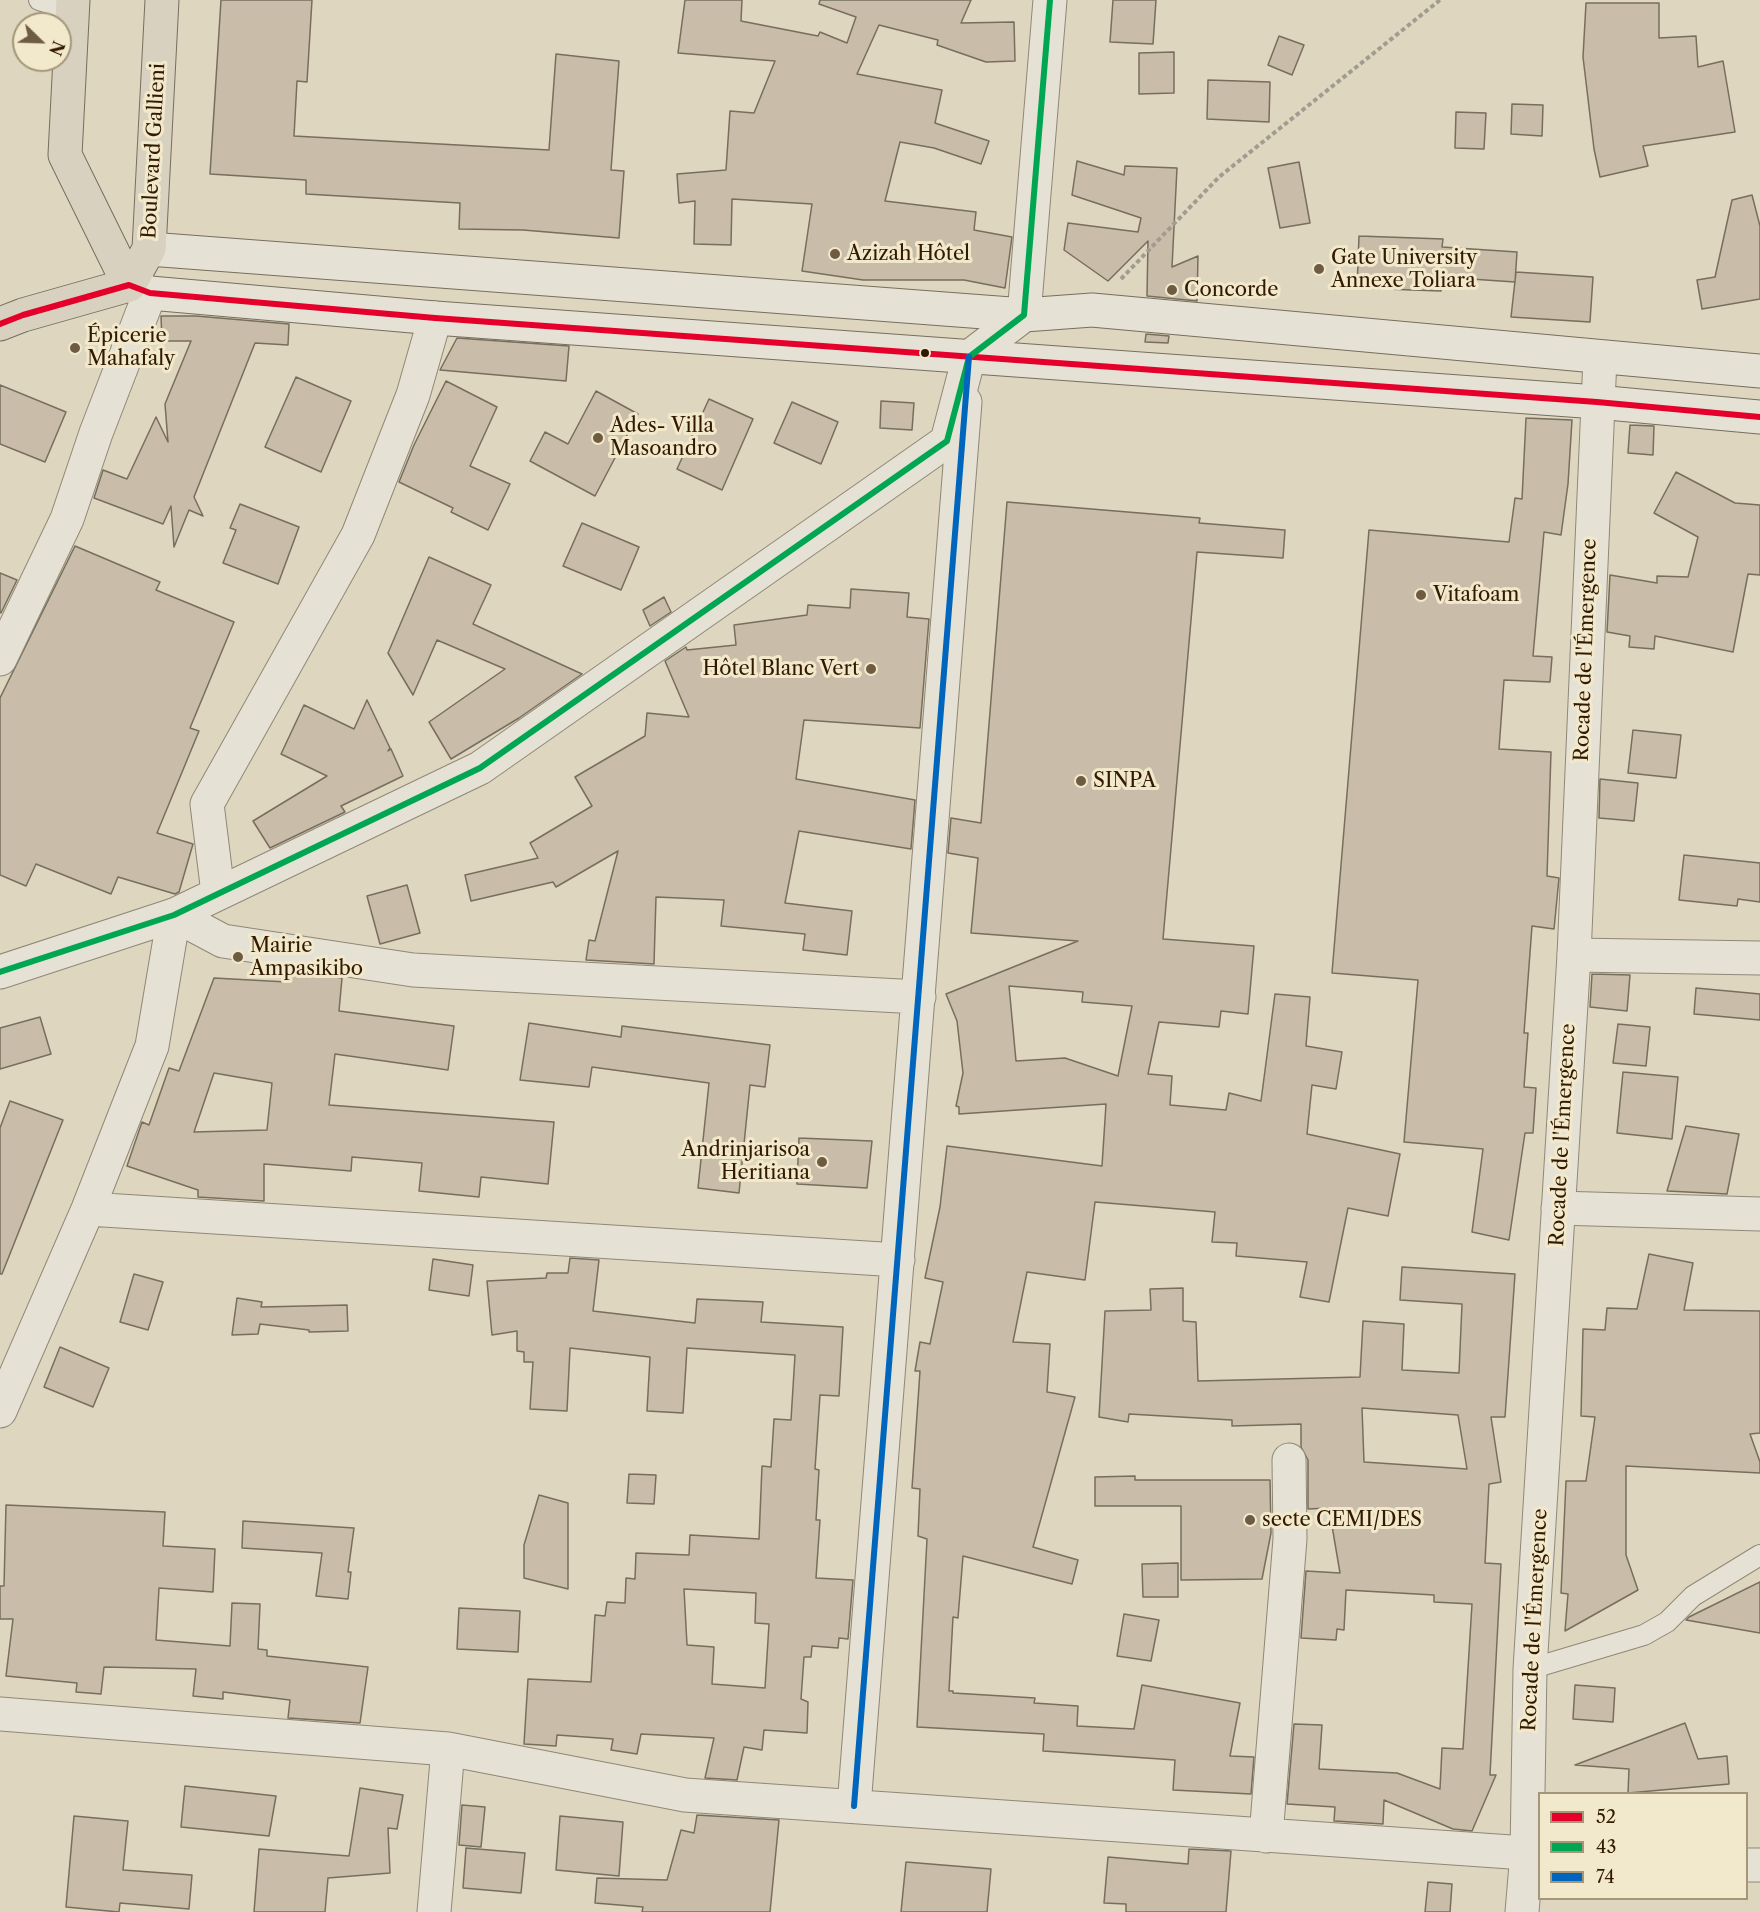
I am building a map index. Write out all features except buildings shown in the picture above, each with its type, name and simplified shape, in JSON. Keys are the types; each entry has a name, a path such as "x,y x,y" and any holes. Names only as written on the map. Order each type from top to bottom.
{"main road":[{"name":"Boulevard Gallieni","path":"139,289 149,249 162,0"},
{"name":"Boulevard Gallieni","path":"73,5 65,155 139,289"},
{"path":"0,324 23,315 139,289"}],"street":[{"path":"0,972 174,915 480,768 948,441 969,357 1024,315 1050,0"},
{"path":"149,249 1024,315 1092,310 1760,371"},
{"path":"0,659 67,519 96,433 139,289 435,318 1597,402 1760,417"},
{"path":"218,893 207,804 358,535 413,395 435,318"},
{"path":"855,1806 969,357"},
{"name":"Rocade de l'Émergence","path":"1522,1912 1533,1853 1530,1669 1574,956 1600,358"},
{"path":"174,915 223,941 413,970 919,997"},
{"path":"0,1411 88,1209 152,1046 174,915"},
{"path":"1574,956 1760,958"},
{"path":"1558,1208 1760,1214"},
{"path":"88,1209 898,1260"},
{"path":"1266,1836 1290,1539 1288,1460"},
{"path":"0,1714 448,1749 685,1795 1533,1853"},
{"path":"434,1912 448,1749"}],"lane":[{"path":"39,0 73,5"},
{"path":"1530,1669 1644,1635 1667,1622 1693,1596 1760,1555"}],"path":[{"path":"1092,310 1219,177 1440,0"}],"transit line":[{"name":"43","path":"0,972 174,915 480,768 947,441 969,357 1024,315 1050,0"},
{"name":"52","path":"0,324 23,315 129,285 150,293 435,318 1597,402 1760,417"},
{"name":"74","path":"854,1806 969,357"}],"place":[{"name":"Azizah Hôtel","path":"835,254"},
{"name":"Gate University Annexe Toliara","path":"1319,269"},
{"name":"Concorde","path":"1172,290"},
{"name":"Épicerie Mahafaly","path":"75,348"},
{"name":"Ades- Villa Masoandro","path":"598,438"},
{"name":"Vitafoam","path":"1421,595"},
{"name":"Hôtel Blanc Vert","path":"871,669"},
{"name":"SINPA","path":"1081,781"},
{"name":"Mairie Ampasikibo","path":"238,957"},
{"name":"Andrinjarisoa Heritiana","path":"822,1162"},
{"name":"secte CEMI/DES","path":"1250,1520"}]}
